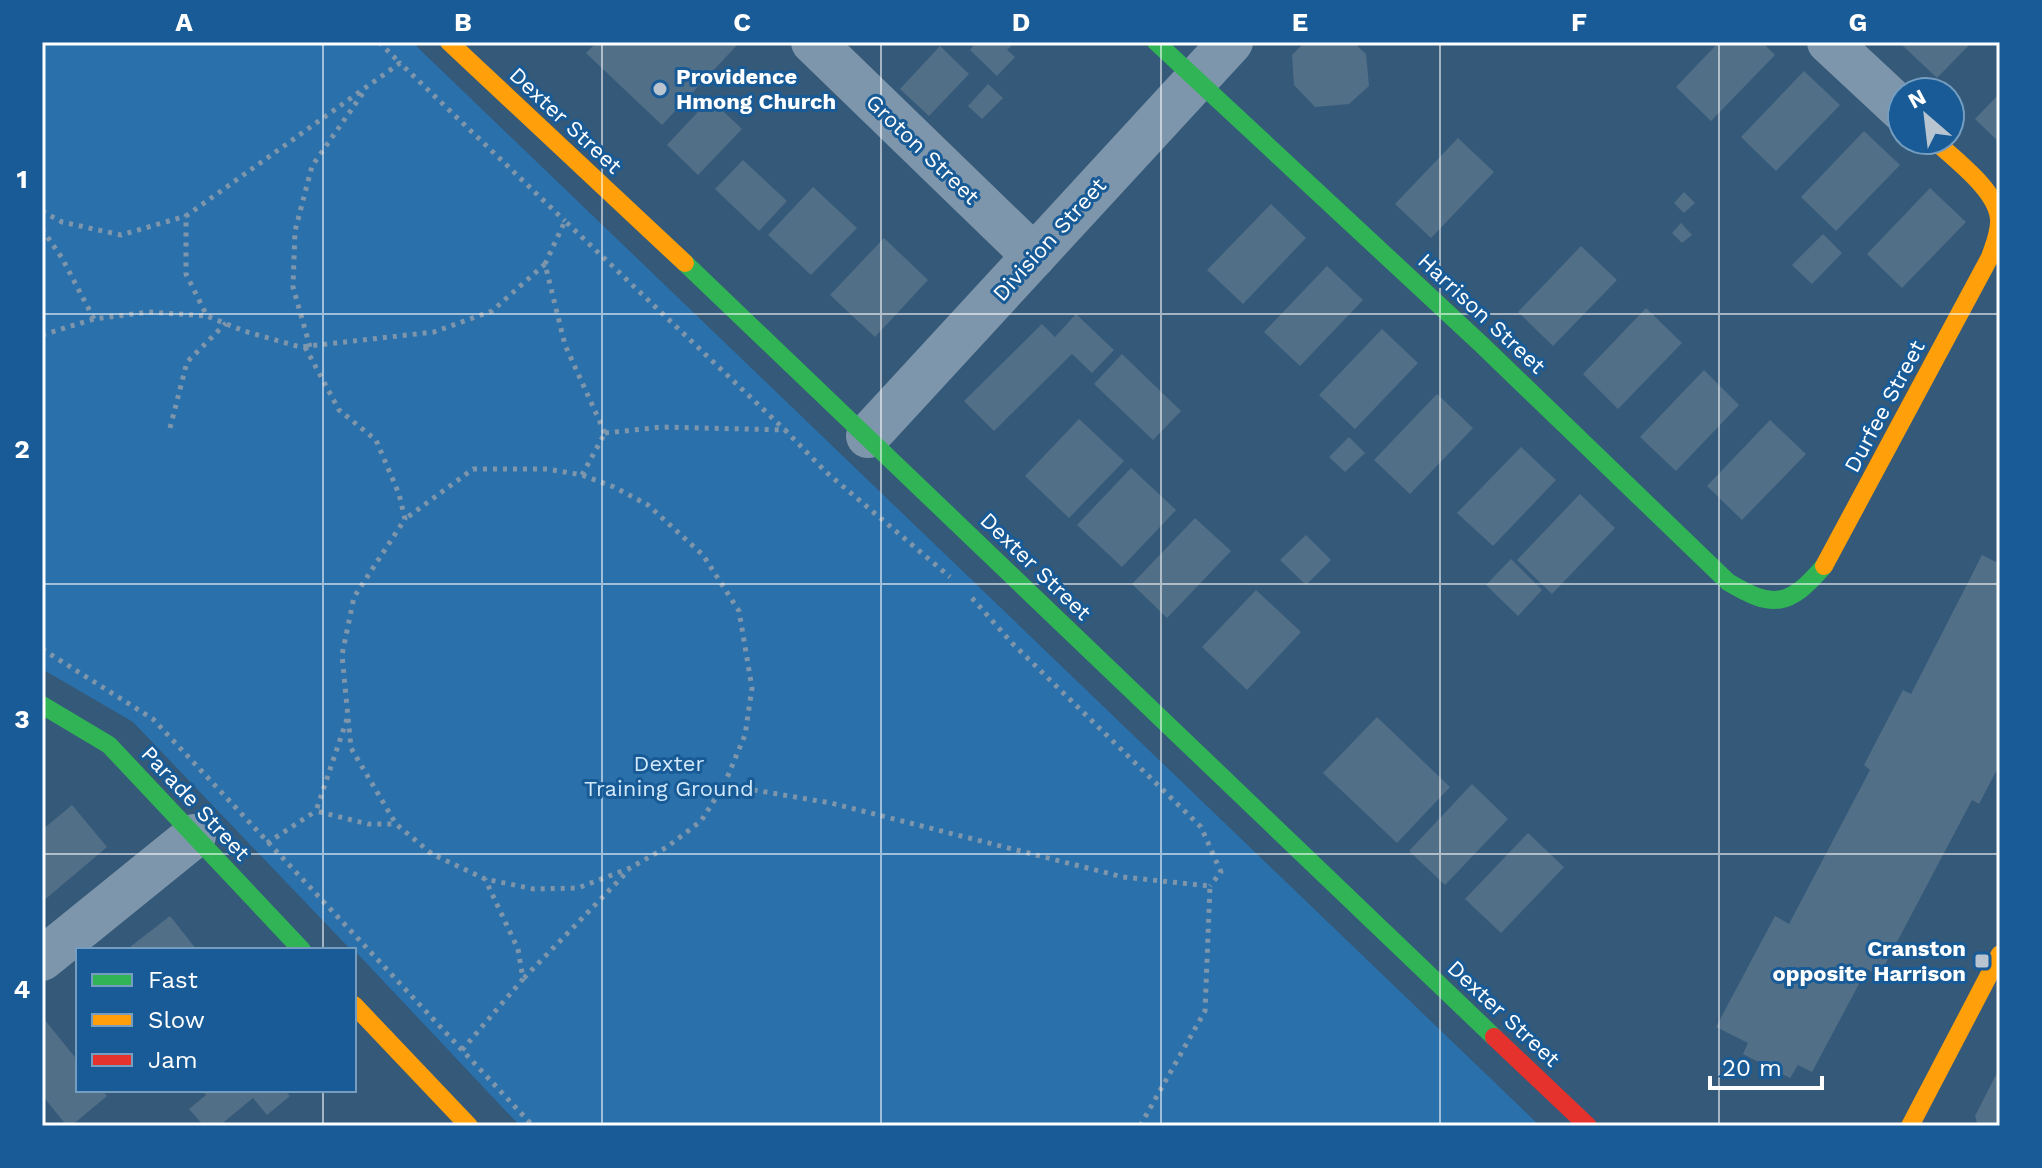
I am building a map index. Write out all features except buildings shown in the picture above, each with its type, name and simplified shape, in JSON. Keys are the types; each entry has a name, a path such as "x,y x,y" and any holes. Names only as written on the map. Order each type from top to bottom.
{"street":[{"name":"Dexter Street","path":"449,42 868,436 1202,760 1588,1126"},
{"name":"Groton Street","path":"813,42 1034,256"},
{"name":"Harrison Street","path":"1156,42 1482,345 1728,582 1757,599 1783,600"},
{"name":"Division Street","path":"868,436 1231,42"},
{"path":"1829,42 1886,95"},
{"path":"1950,156 1987,192 1999,216"},
{"name":"Durfee Street","path":"1783,600 1806,587 1825,564 1849,522 1990,257 1999,216"},
{"name":"Parade Street","path":"42,705 109,745 300,948"},
{"path":"42,959 194,836"},
{"path":"1910,1126 2000,954"},
{"path":"356,1007 469,1126"}],"path":[{"path":"379,42 826,472 951,578"},
{"path":"42,211 62,222 121,235 186,216 400,63"},
{"path":"368,86 312,166 295,231 293,287 308,347 339,410 376,440 399,494 405,519"},
{"path":"186,216 186,274 207,316"},
{"path":"42,335 94,319 149,312 207,316 244,331 308,347 434,332 492,311 545,264 565,221"},
{"path":"42,229 62,258 94,319"},
{"path":"545,264 565,345 605,433"},
{"path":"170,428 187,362 226,323"},
{"path":"605,433 662,427 785,430"},
{"path":"582,475 605,433"},
{"path":"473,469 547,469 582,475 648,505 703,555 739,611 752,688 745,735 724,785 701,821 667,847 630,868 578,888 534,889 485,879 432,854 396,824 351,748 342,655 354,597 405,519 473,469"},
{"path":"963,588 1012,643 1201,827 1221,872 1210,886 1205,1011 1140,1126"},
{"path":"42,649 153,719 533,1126"},
{"path":"267,843 316,811 348,716"},
{"path":"724,785 831,803 1123,877 1210,886"},
{"path":"316,811 368,824 396,824"},
{"path":"462,1050 523,979 630,868"},
{"path":"485,879 518,949 523,979"}],"green space":[{"name":"Dexter Training Ground","path":"42,42 412,42 1540,1126 520,1126 356,952 356,948 349,948 133,722 42,669"}],"traffic: fast":[{"path":"1156,42 1482,345 1728,582 1757,597 1780,600 1801,590 1824,566"},
{"path":"685,263 1494,1037"},
{"path":"42,705 109,745 300,948"}],"traffic: slow":[{"path":"449,42 685,263"},
{"path":"1824,566 1990,257 1998,234 1999,219 1991,197 1951,156"},
{"path":"1910,1126 2000,954"},
{"path":"356,1007 469,1126"}],"traffic: jam":[{"path":"1494,1037 1588,1126"}],"place":[{"name":"Providence Hmong Church","path":"660,89"},
{"name":"Cranston opposite Harrison","path":"1982,961"}]}
